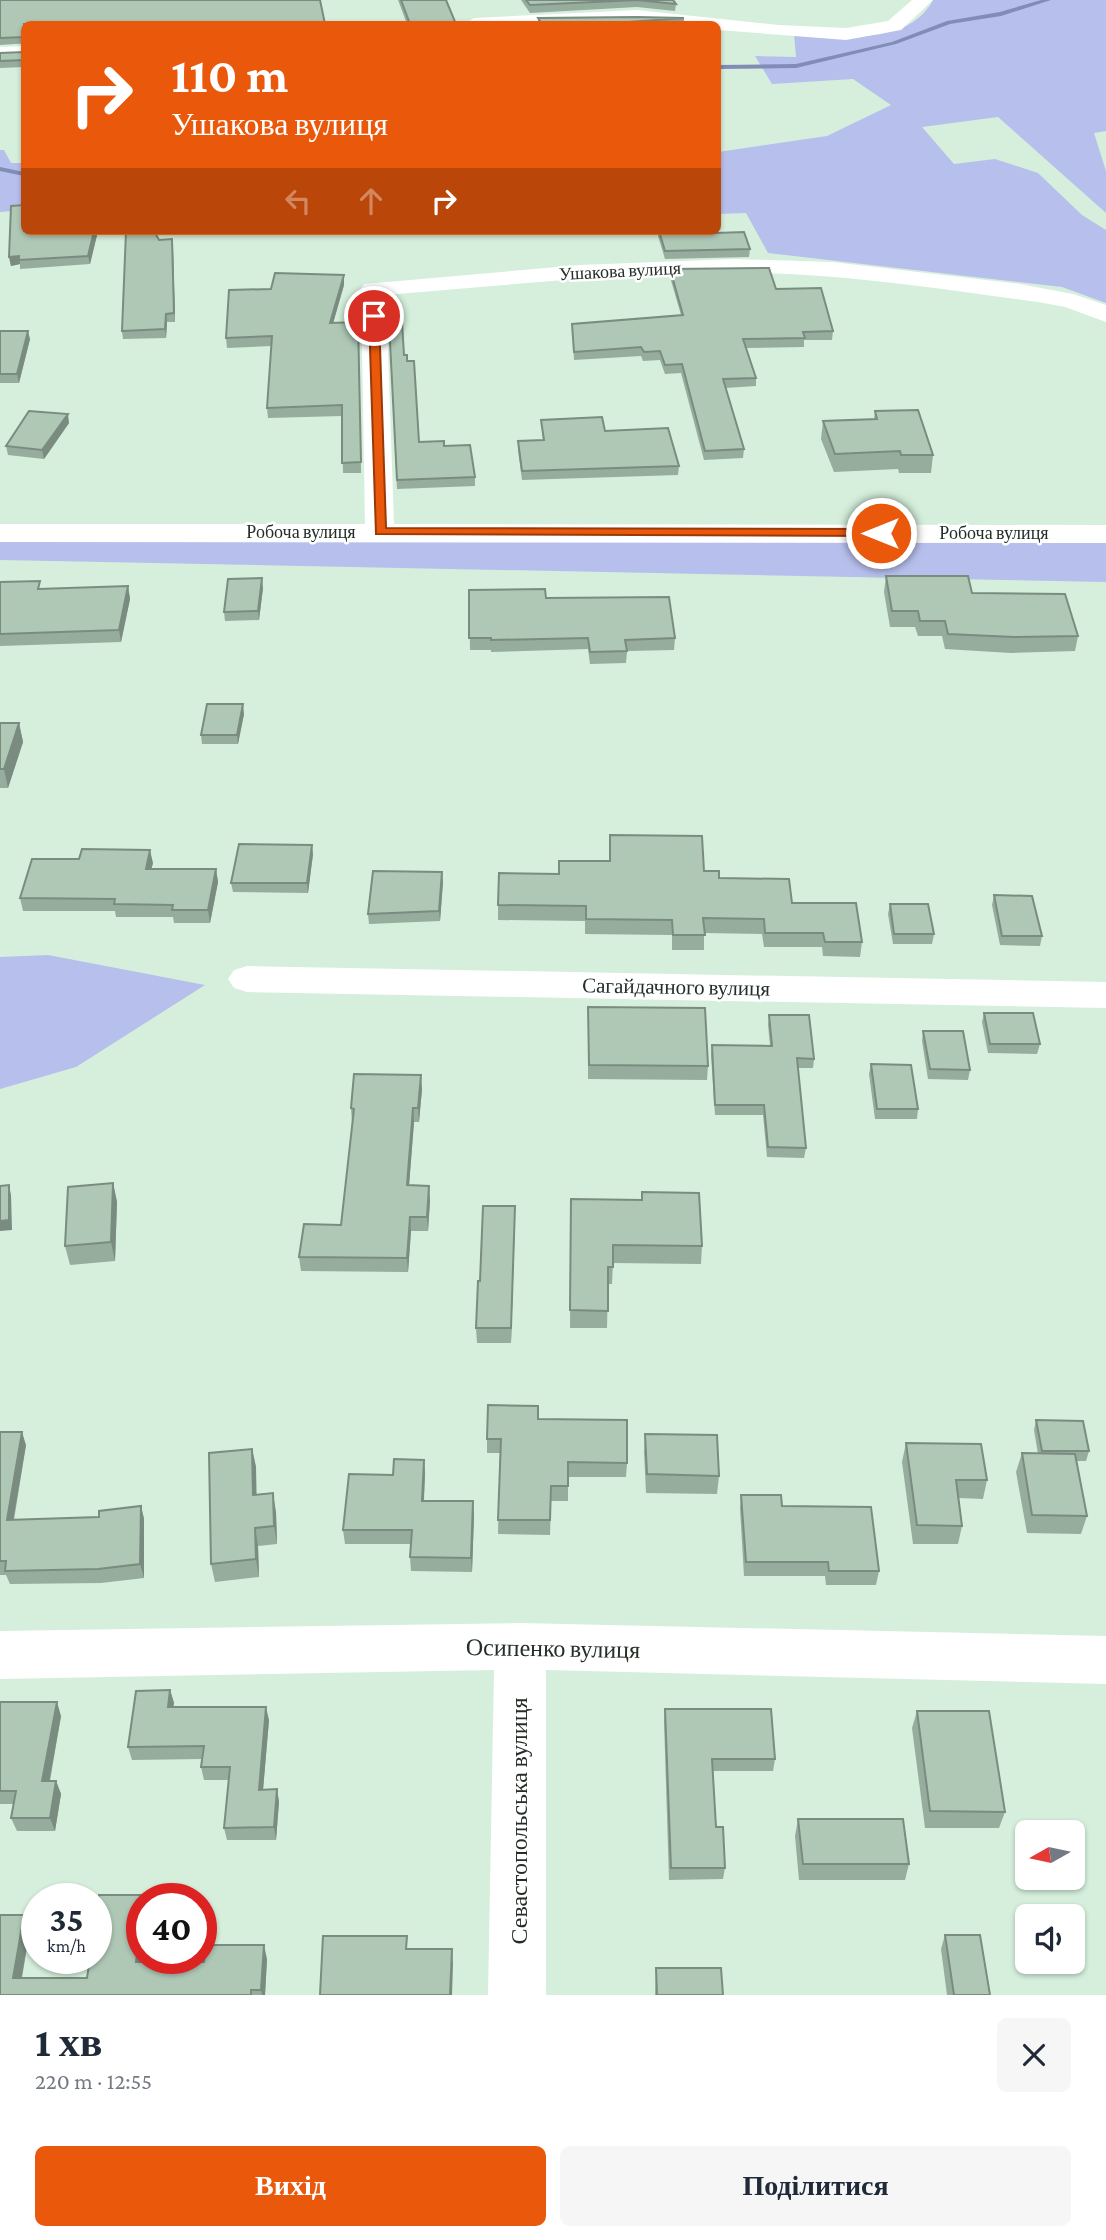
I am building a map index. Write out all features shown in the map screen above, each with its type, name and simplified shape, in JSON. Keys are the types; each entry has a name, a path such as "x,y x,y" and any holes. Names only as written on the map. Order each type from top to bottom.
{"street":[{"path":"721,25 779,31 855,33 894,26 923,0"},
{"path":"535,21 637,16 684,21"},
{"path":"0,53 21,52"},
{"name":"Ушакова вулиця","path":"380,532 373,289 626,269 783,267 869,273 1044,296 1074,302 1106,314"},
{"name":"Робоча вулиця","path":"0,533 1106,534"},
{"name":"Сагайдачного вулиця","path":"247,979 1106,995"},
{"name":"Осипенко вулиця","path":"0,1655 520,1646 1106,1661"},
{"name":"Севастопольська вулиця","path":"517,1995 520,1646"}],"shaded area":[{"path":"933,0 1106,0 1106,131 1094,133 1106,171 1106,213 998,117 922,127 954,164 995,159 1038,173 1082,215 1106,230 1106,303 1062,287 768,253 746,213 721,214 721,152 827,136 891,105 853,79 772,84 755,56 796,57 794,34 851,37 871,35 890,32 922,15"},
{"path":"0,150 4,150 11,163 21,163 21,210 0,212"},
{"path":"1106,539 1106,582 0,560 0,542"},
{"path":"48,955 205,985 76,1067 0,1089 0,957"}],"building":[{"path":"0,0 320,0 324,21 21,21 21,37 0,38"},
{"path":"401,0 446,0 455,21 409,21"},
{"path":"526,0 637,0 530,5"},
{"path":"637,0 673,0 676,4"},
{"path":"538,18 684,18 642,21 540,21"},
{"path":"21,52 21,60 0,61 0,53"},
{"path":"21,205 21,235 93,235 88,256 19,260 19,256 9,257 11,206"},
{"path":"744,232 750,249 665,251 660,235 721,235 721,233"},
{"path":"126,235 156,235 159,240 172,239 174,313 166,314 165,329 122,331"},
{"path":"769,268 776,289 821,288 833,331 803,332 805,338 743,339 756,378 723,379 744,449 705,451 682,364 665,365 660,351 644,352 641,347 574,352 572,324 683,315 670,269"},
{"path":"275,273 344,275 330,323 358,322 361,462 342,463 342,405 267,408 272,336 226,338 229,290 271,289"},
{"path":"389,322 402,322 404,355 407,355 407,361 414,361 419,442 444,441 444,446 470,445 475,477 397,480"},
{"path":"0,331 28,331 17,374 0,374"},
{"path":"918,410 933,455 901,455 900,451 835,454 823,421 877,419 875,411"},
{"path":"29,411 68,414 42,450 6,446"},
{"path":"602,417 605,431 668,428 679,466 522,471 518,441 544,440 541,420"},
{"path":"886,576 968,576 972,593 1065,594 1078,636 948,634 945,621 920,621 918,611 892,611"},
{"path":"262,578 258,611 224,612 228,579"},
{"path":"40,581 38,589 128,586 119,630 0,634 0,582"},
{"path":"545,589 546,598 669,597 675,638 625,640 627,651 590,652 588,638 469,638 469,590"},
{"path":"207,704 243,704 237,735 201,735"},
{"path":"0,723 19,723 4,769 0,769"},
{"path":"610,835 702,836 704,871 719,871 719,878 789,879 792,903 856,903 862,942 825,942 823,933 765,933 764,919 703,918 705,935 673,935 672,920 586,919 586,906 498,905 499,873 559,874 559,861 610,861"},
{"path":"239,844 312,845 307,883 231,883"},
{"path":"82,849 150,850 146,869 216,869 208,910 172,910 173,905 114,904 115,899 20,898 32,859 79,859"},
{"path":"373,871 442,872 439,911 368,914"},
{"path":"994,895 1032,896 1042,936 1002,936"},
{"path":"890,904 928,904 934,934 894,934"},
{"path":"588,1007 705,1008 708,1066 589,1065"},
{"path":"984,1013 1033,1013 1040,1044 990,1044"},
{"path":"769,1015 809,1015 814,1059 797,1058 806,1148 768,1147 764,1105 715,1105 712,1045 772,1046"},
{"path":"923,1031 963,1031 970,1070 930,1069"},
{"path":"871,1064 911,1065 918,1109 877,1109"},
{"path":"354,1074 421,1075 418,1108 413,1108 407,1185 429,1186 427,1217 410,1217 407,1258 299,1257 304,1224 341,1225 354,1109 351,1108"},
{"path":"113,1183 111,1242 65,1246 68,1187"},
{"path":"9,1185 9,1220 0,1221 0,1186"},
{"path":"642,1192 699,1193 702,1246 613,1245 613,1267 608,1267 608,1311 570,1310 571,1199 642,1200"},
{"path":"483,1206 515,1206 511,1328 476,1328"},
{"path":"488,1405 538,1406 538,1419 627,1420 627,1463 568,1462 568,1486 551,1486 550,1520 498,1520 501,1439 487,1439"},
{"path":"1036,1420 1083,1421 1089,1451 1042,1451"},
{"path":"0,1432 22,1432 7,1520 99,1517 99,1511 141,1506 140,1564 98,1569 5,1571 6,1561 0,1561"},
{"path":"645,1434 717,1435 719,1476 647,1474"},
{"path":"906,1443 981,1444 987,1480 956,1480 962,1526 917,1525"},
{"path":"252,1449 253,1495 273,1493 274,1526 255,1528 256,1559 211,1564 209,1453"},
{"path":"1022,1453 1075,1454 1087,1516 1032,1515"},
{"path":"394,1459 424,1460 422,1501 473,1501 471,1558 410,1557 412,1530 343,1530 349,1474 393,1475"},
{"path":"741,1495 781,1495 782,1506 871,1507 879,1571 829,1571 828,1562 746,1562"},
{"path":"170,1690 168,1707 266,1707 259,1790 277,1789 274,1827 224,1828 230,1767 201,1767 204,1746 128,1747 136,1691"},
{"path":"0,1702 57,1702 42,1781 56,1781 50,1818 11,1818 16,1791 0,1791"},
{"path":"665,1709 771,1709 775,1759 712,1759 716,1827 723,1827 725,1868 671,1868"},
{"path":"917,1711 989,1711 1005,1812 930,1811"},
{"path":"798,1819 903,1819 909,1864 803,1864"},
{"path":"112,1895 126,1895 126,1974 217,1974 217,1945 264,1945 261,1990 251,1990 251,1995 0,1995 0,1915 21,1915 21,1932 13,1978 87,1978 88,1974 112,1974"},
{"path":"945,1935 980,1935 990,1995 954,1995"},
{"path":"323,1936 407,1936 406,1949 452,1949 450,1995 320,1995"},
{"path":"656,1968 721,1968 723,1995 657,1995"}],"waterway":[{"path":"721,67 796,66 894,43 949,22 1001,14 1048,0"},
{"path":"0,169 21,173"}],"route":[{"path":"374,316 380,532 881,533"}]}
